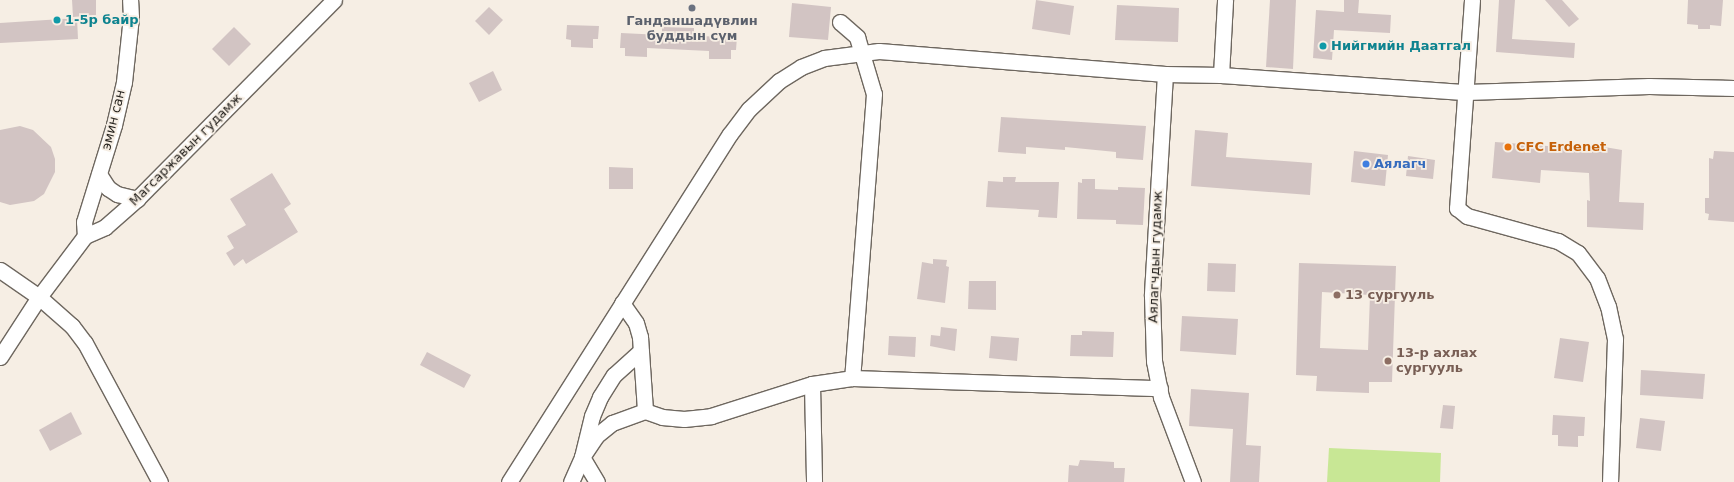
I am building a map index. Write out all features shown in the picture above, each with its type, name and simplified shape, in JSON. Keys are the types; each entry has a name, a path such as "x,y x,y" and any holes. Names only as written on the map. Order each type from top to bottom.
{"street":[{"name":"эмин сан","path":"85,236 84,222 99,174 124,82 131,17 130,0"},
{"name":"Магсаржавын гудамж","path":"0,357 39,297 85,236 105,227 137,199 334,0"},
{"path":"1221,75 1225,0"},
{"path":"1472,0 1457,208 1467,216 1558,241 1570,247 1592,268 1608,306 1615,338 1610,482"},
{"path":"840,22 857,37 863,52 872,84 874,111 852,378"},
{"path":"509,482 720,147 749,109 779,81 824,58 863,52 958,56 1165,74 1221,75 1466,92 1650,86 1734,88"},
{"name":"Аялагчдын гудамж","path":"1165,74 1152,296 1154,361 1160,388 1193,482"},
{"path":"99,174 108,188 117,194 137,199"},
{"path":"0,270 39,297 72,326 85,343 160,482"},
{"path":"622,303 636,322 641,351 645,411"},
{"path":"571,482 582,457 600,397 614,375 641,351"},
{"path":"582,457 596,436 612,423 645,411 662,417 684,419 711,416 812,384 852,378 1160,388"},
{"path":"812,384 814,482"},
{"path":"582,457 596,482"}],"green space":[{"path":"1329,448 1441,453 1440,482 1327,482"}],"building":[{"path":"72,0 96,0 96,15 73,17"},
{"path":"1036,0 1074,6 1070,35 1032,29"},
{"path":"1270,0 1296,0 1293,69 1266,67"},
{"name":"Нийгмийн Даатгал","path":"1344,0 1359,0 1358,13 1391,15 1390,33 1334,30 1332,60 1313,58 1316,10 1344,12"},
{"path":"1499,0 1515,0 1512,39 1575,43 1574,58 1496,52"},
{"path":"1545,0 1562,0 1579,19 1569,27"},
{"path":"1688,0 1723,0 1721,26 1710,25 1710,29 1698,29 1698,25 1687,24"},
{"path":"792,3 831,7 828,40 789,37"},
{"path":"1117,5 1179,8 1178,42 1115,40"},
{"path":"489,7 503,20 489,35 475,21"},
{"name":"1-5р байр","path":"77,18 78,39 0,43 0,23"},
{"path":"567,25 599,26 598,39 593,39 593,48 571,47 571,40 566,39"},
{"path":"234,27 251,44 229,66 212,49"},
{"path":"662,27 694,28 694,36 737,37 736,50 731,50 731,59 709,59 709,51 647,48 647,57 625,56 625,48 620,48 621,33 662,35"},
{"path":"493,71 502,90 479,102 469,83"},
{"path":"1001,117 1146,126 1143,160 1116,158 1116,152 1065,147 1065,150 1026,147 1026,154 998,152"},
{"path":"20,126 33,130 51,147 55,159 55,172 44,194 34,201 10,205 0,202 0,130"},
{"path":"1195,130 1228,133 1226,157 1312,163 1310,195 1191,186"},
{"path":"1495,142 1588,149 1587,144 1622,150 1619,202 1644,203 1643,230 1587,227 1587,200 1590,201 1589,173 1541,170 1540,183 1492,178"},
{"path":"1354,151 1388,155 1385,186 1351,182"},
{"path":"1714,151 1734,152 1734,222 1708,220 1709,214 1705,213 1705,198 1709,198 1709,158 1713,159"},
{"path":"1408,156 1435,160 1433,179 1406,176"},
{"path":"609,167 633,168 633,189 609,189"},
{"path":"272,173 291,204 284,209 298,232 246,264 243,259 234,266 226,253 234,248 227,236 246,225 230,199"},
{"path":"1003,177 1016,177 1015,182 1059,182 1057,218 1038,217 1039,210 986,207 988,181 1003,182"},
{"path":"1082,179 1095,179 1095,189 1118,190 1118,187 1145,188 1143,225 1116,224 1116,220 1077,219 1078,182 1082,183"},
{"path":"933,259 947,260 946,266 949,267 945,303 917,299 922,262 933,264"},
{"path":"1208,263 1236,264 1235,292 1207,291"},
{"path":"1299,263 1396,266 1392,382 1369,382 1369,393 1316,391 1317,376 1296,375","holes":["1322,292 1370,295 1368,350 1320,348"]},
{"path":"969,281 996,281 996,310 968,309"},
{"path":"1182,316 1238,319 1236,355 1180,351"},
{"path":"941,327 957,329 955,351 930,346 931,335 940,336"},
{"path":"1082,331 1114,332 1113,357 1070,356 1071,335 1082,335"},
{"path":"889,336 916,337 915,357 888,355"},
{"path":"991,336 1019,338 1017,361 989,358"},
{"path":"1560,338 1589,342 1583,382 1554,378"},
{"path":"427,352 471,375 464,388 420,365"},
{"path":"1641,370 1705,374 1703,399 1640,395"},
{"path":"1191,389 1249,393 1246,445 1261,446 1259,482 1230,482 1233,429 1189,426"},
{"path":"1443,405 1455,406 1453,429 1440,428"},
{"path":"71,412 82,434 50,451 39,430"},
{"path":"1553,415 1585,417 1584,436 1578,436 1578,447 1558,446 1558,435 1552,435"},
{"path":"1640,418 1665,421 1661,451 1636,448"},
{"path":"1080,460 1114,462 1114,468 1125,468 1124,482 1068,482 1069,465 1078,466"}],"place":[{"name":"Ганданшадүвлин буддын сүм","path":"692,8"},
{"name":"1-5р байр","path":"57,20"},
{"name":"Нийгмийн Даатгал","path":"1323,46"},
{"name":"CFC Erdenet","path":"1508,147"},
{"name":"Аялагч","path":"1366,164"},
{"name":"13 сургууль","path":"1337,295"},
{"name":"13-р ахлах сургууль","path":"1388,361"}]}
